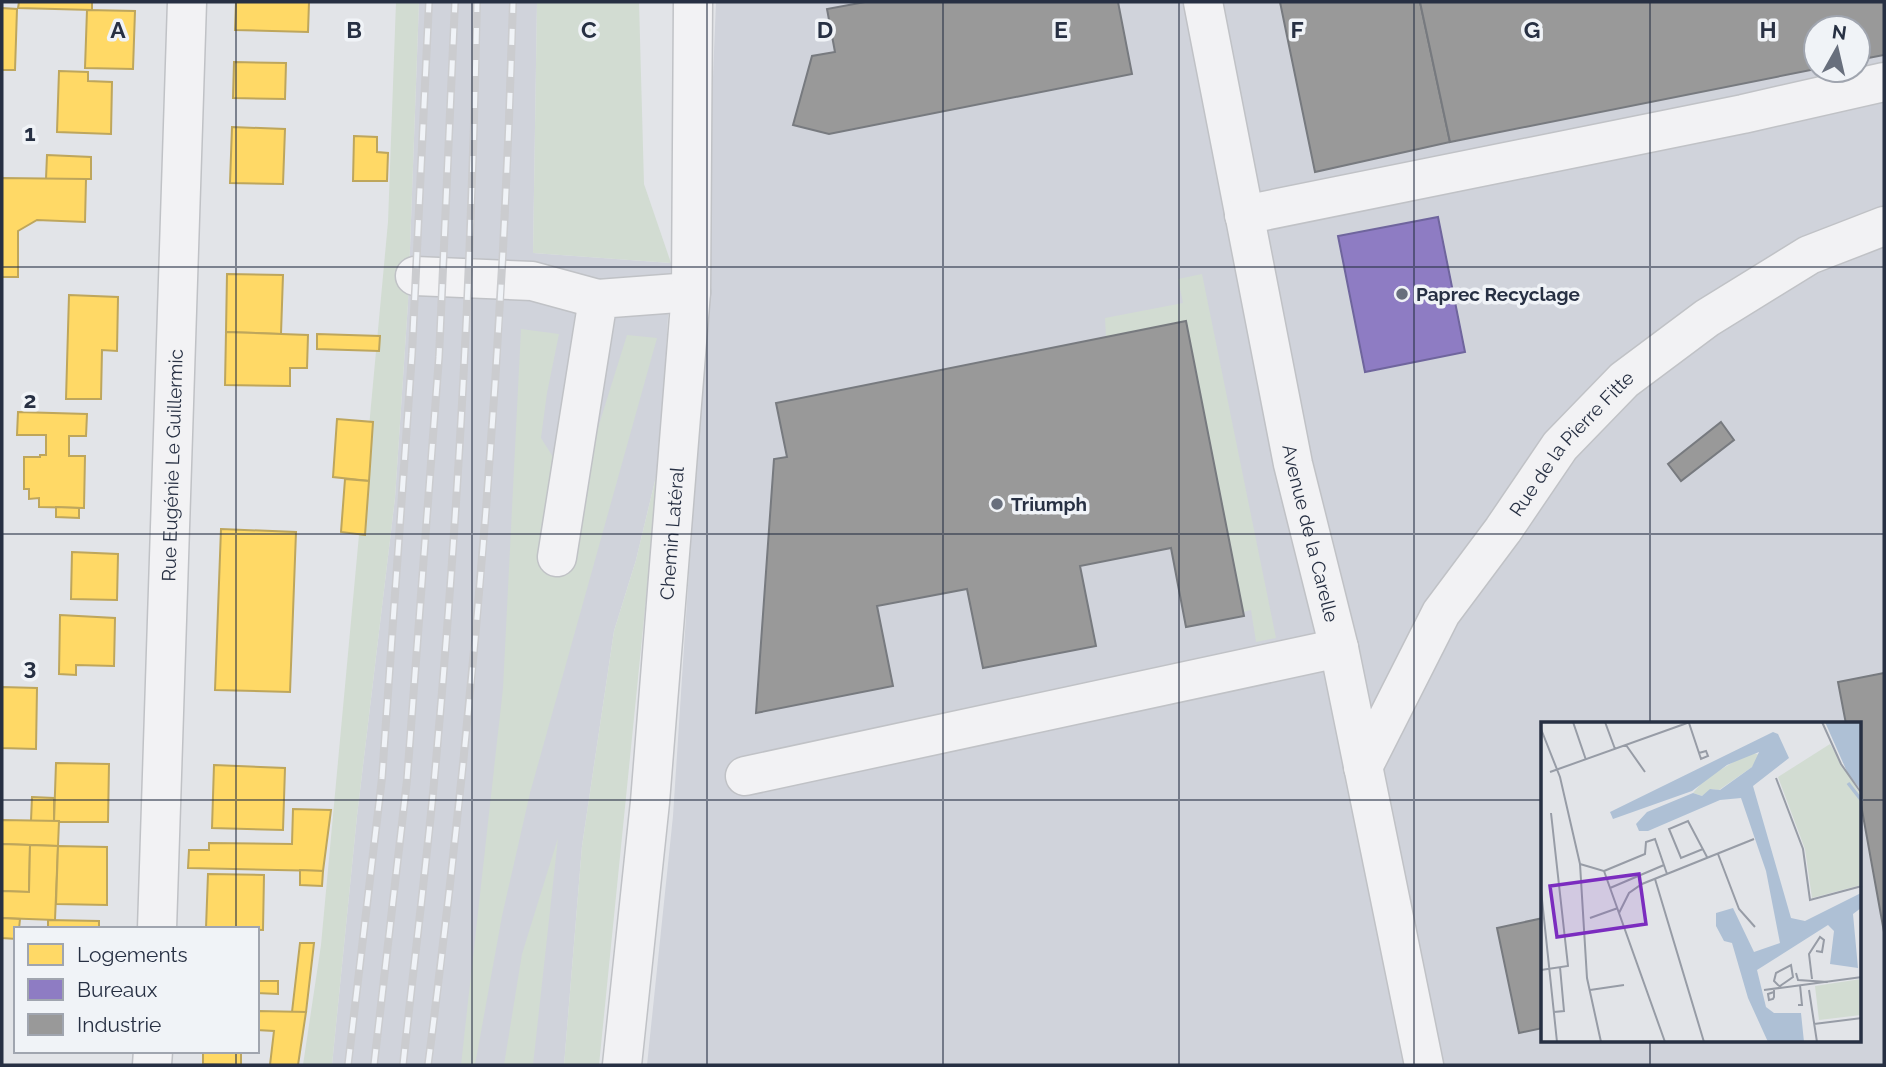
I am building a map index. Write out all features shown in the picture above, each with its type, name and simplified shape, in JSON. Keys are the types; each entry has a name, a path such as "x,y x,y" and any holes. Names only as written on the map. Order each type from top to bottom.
{"street":[{"name":"Rue Eugénie Le Guillermic","path":"157,927 187,2"},
{"name":"Chemin Latéral","path":"622,1065 650,802 691,292 693,2"},
{"name":"Avenue de la Carelle","path":"1203,2 1293,464 1339,648 1424,1065"},
{"path":"1244,215 1744,114 1884,82"},
{"name":"Rue de la Pierre Fitte","path":"1363,767 1441,613 1503,530 1560,446 1624,380 1707,318 1809,255 1884,226"},
{"path":"415,276 532,281 597,299 691,292"},
{"path":"557,557 597,299"},
{"path":"745,776 1339,648"}],"shaded area":[{"path":"396,2 419,2 408,303 395,498 357,816 332,1065 303,1065 321,945 388,222"},
{"path":"419,2 537,2 533,253 671,263 660,460 636,560 614,631 582,846 564,1065 332,1065 357,816 395,498 408,303"},
{"path":"537,2 639,2 644,184 671,263 533,253"},
{"path":"716,2 1884,2 1884,1065 647,1065 673,816 700,402"},
{"path":"1202,274 1276,638 1256,642 1251,610 1243,612 1186,322 1106,337 1105,318 1183,303 1178,279"},
{"path":"521,329 559,334 541,438 577,495 627,335 657,338 530,793 502,916 475,1065 461,1065 503,688"},
{"path":"660,460 599,1065 564,1065 582,846 614,631 636,560"},
{"path":"558,838 533,1065 504,1065 522,954"}],"building: Logements":[{"path":"19,2 92,2 92,10 18,8"},
{"path":"236,2 309,2 308,32 235,30"},
{"path":"2,8 17,9 15,70 2,70"},
{"path":"87,10 135,11 133,69 85,68"},
{"path":"234,62 286,63 285,99 233,98"},
{"path":"59,71 88,72 88,81 112,82 111,134 57,132"},
{"path":"232,127 285,129 283,184 230,183"},
{"path":"354,136 377,137 377,152 388,153 387,181 353,181"},
{"path":"47,155 91,157 91,179 46,179"},
{"path":"2,178 86,179 85,222 37,220 18,231 18,277 2,277"},
{"path":"227,274 283,275 281,334 226,332"},
{"path":"69,295 118,297 117,351 102,350 101,399 66,399"},
{"path":"226,332 308,335 307,368 290,368 290,386 225,385"},
{"path":"317,334 380,336 379,351 317,349"},
{"path":"18,412 87,414 86,436 69,436 69,456 85,456 84,508 39,507 39,498 29,499 29,489 24,489 24,457 46,455 46,435 17,435"},
{"path":"337,419 373,422 369,481 333,477"},
{"path":"345,479 369,481 365,535 341,532"},
{"path":"56,507 79,508 79,518 56,517"},
{"path":"221,529 296,532 290,692 215,690"},
{"path":"72,552 118,554 117,600 71,599"},
{"path":"60,615 115,618 114,666 76,665 76,675 59,674"},
{"path":"2,687 37,688 36,749 2,748"},
{"path":"56,763 109,764 108,822 54,822"},
{"path":"214,765 285,768 283,830 212,828"},
{"path":"32,797 54,798 54,822 31,821"},
{"path":"293,809 331,810 323,871 188,868 189,850 209,850 209,843 292,844"},
{"path":"2,820 59,821 58,846 2,844"},
{"path":"2,844 30,845 29,892 2,891"},
{"path":"30,845 58,846 55,920 2,918 2,891 29,892"},
{"path":"58,846 107,847 107,905 56,904"},
{"path":"300,870 323,871 322,886 300,885"},
{"path":"208,874 264,875 263,930 259,930 259,927 206,927"},
{"path":"2,918 20,919 19,927 14,927 14,939 2,938"},
{"path":"48,920 99,921 99,927 48,927"},
{"path":"300,943 314,943 306,1012 292,1012"},
{"path":"259,981 278,981 278,994 259,993"},
{"path":"259,1011 306,1012 298,1065 270,1065 274,1031 259,1030"},
{"path":"203,1053 241,1053 241,1065 203,1064"}],"building: Bureaux":[{"name":"Paprec Recyclage","path":"1438,217 1465,352 1365,372 1338,236"}],"building: Industrie":[{"path":"865,2 1118,2 1132,74 829,134 793,125 812,56 835,52 827,9"},
{"path":"1280,2 1420,2 1450,142 1315,172"},
{"path":"1420,2 1884,2 1884,55 1872,57 1872,14 1802,14 1802,72 1450,142"},
{"name":"Triumph","path":"1186,321 1244,616 1186,627 1171,548 1080,566 1096,646 983,668 967,589 877,606 893,686 756,713 774,459 787,457 776,403"},
{"path":"1721,422 1734,440 1681,481 1668,464"},
{"path":"1884,673 1884,932 1862,810 1862,722 1846,722 1838,682"},
{"path":"1541,918 1541,1028 1519,1033 1497,928"}],"railway":[{"path":"348,1065 382,778 412,354 429,2"},
{"path":"374,1065 407,780 439,357 455,2"},
{"path":"403,1065 434,783 457,490 468,295 477,2"},
{"path":"428,1065 459,800 484,535 502,269 513,2"}],"place":[{"name":"Paprec Recyclage","path":"1402,294"},
{"name":"Triumph","path":"997,504"}]}
